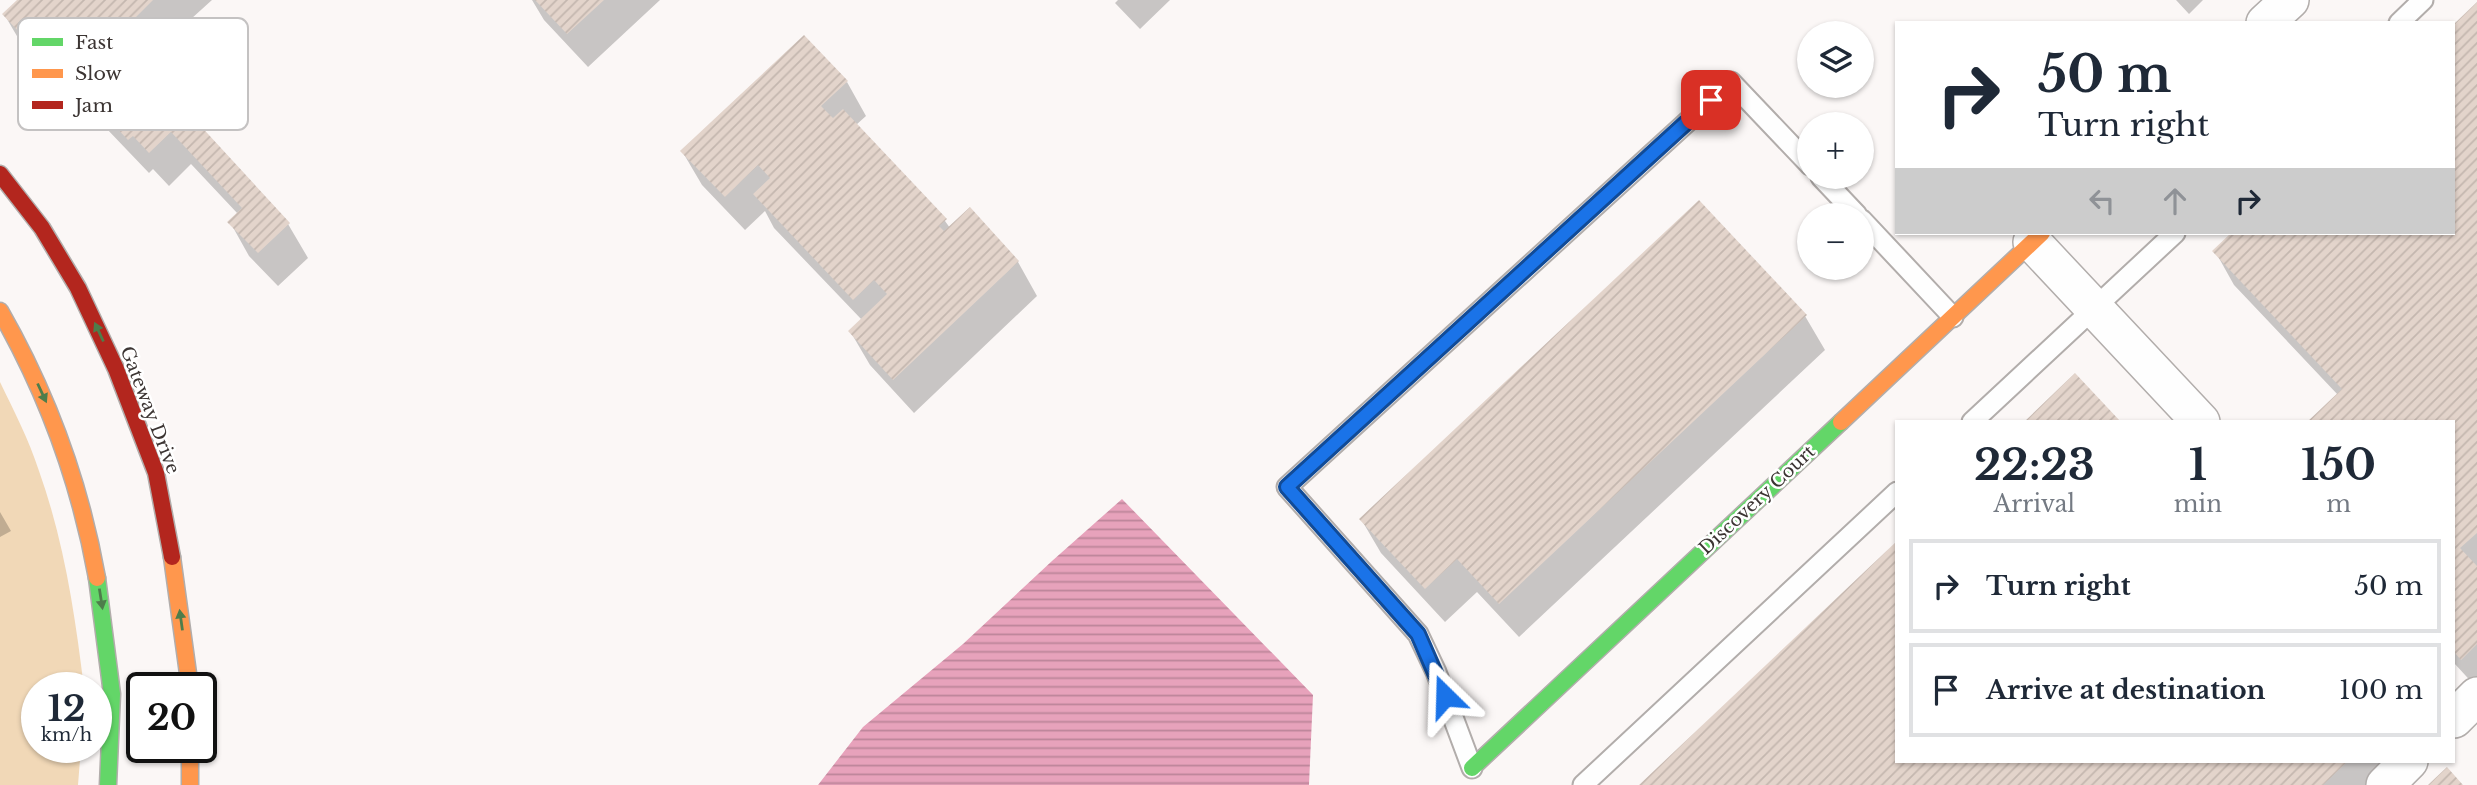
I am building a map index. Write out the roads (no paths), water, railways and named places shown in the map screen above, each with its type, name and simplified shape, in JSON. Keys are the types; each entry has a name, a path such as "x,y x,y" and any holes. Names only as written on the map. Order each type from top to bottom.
{"street":[{"path":"2267,21 2290,0"},
{"name":"Gateway Drive","path":"0,174 42,228 78,288 116,369 156,473 174,566 188,672"},
{"path":"2037,238 2094,309 2200,420"},
{"name":"Discovery Court","path":"1472,768 2037,238"},
{"path":"0,311 16,338 48,407 78,494 101,598 112,701 108,785"},
{"path":"190,763 190,785"},
{"path":"2385,785 2407,763"}],"lane":[{"path":"2401,21 2423,0"},
{"path":"1472,768 1436,671 1418,634 1287,487 1731,82 1797,151"},
{"path":"1832,189 1846,203"},
{"path":"1874,233 1953,317"},
{"path":"1974,420 2173,235"},
{"path":"1583,785 1895,494"}]}
